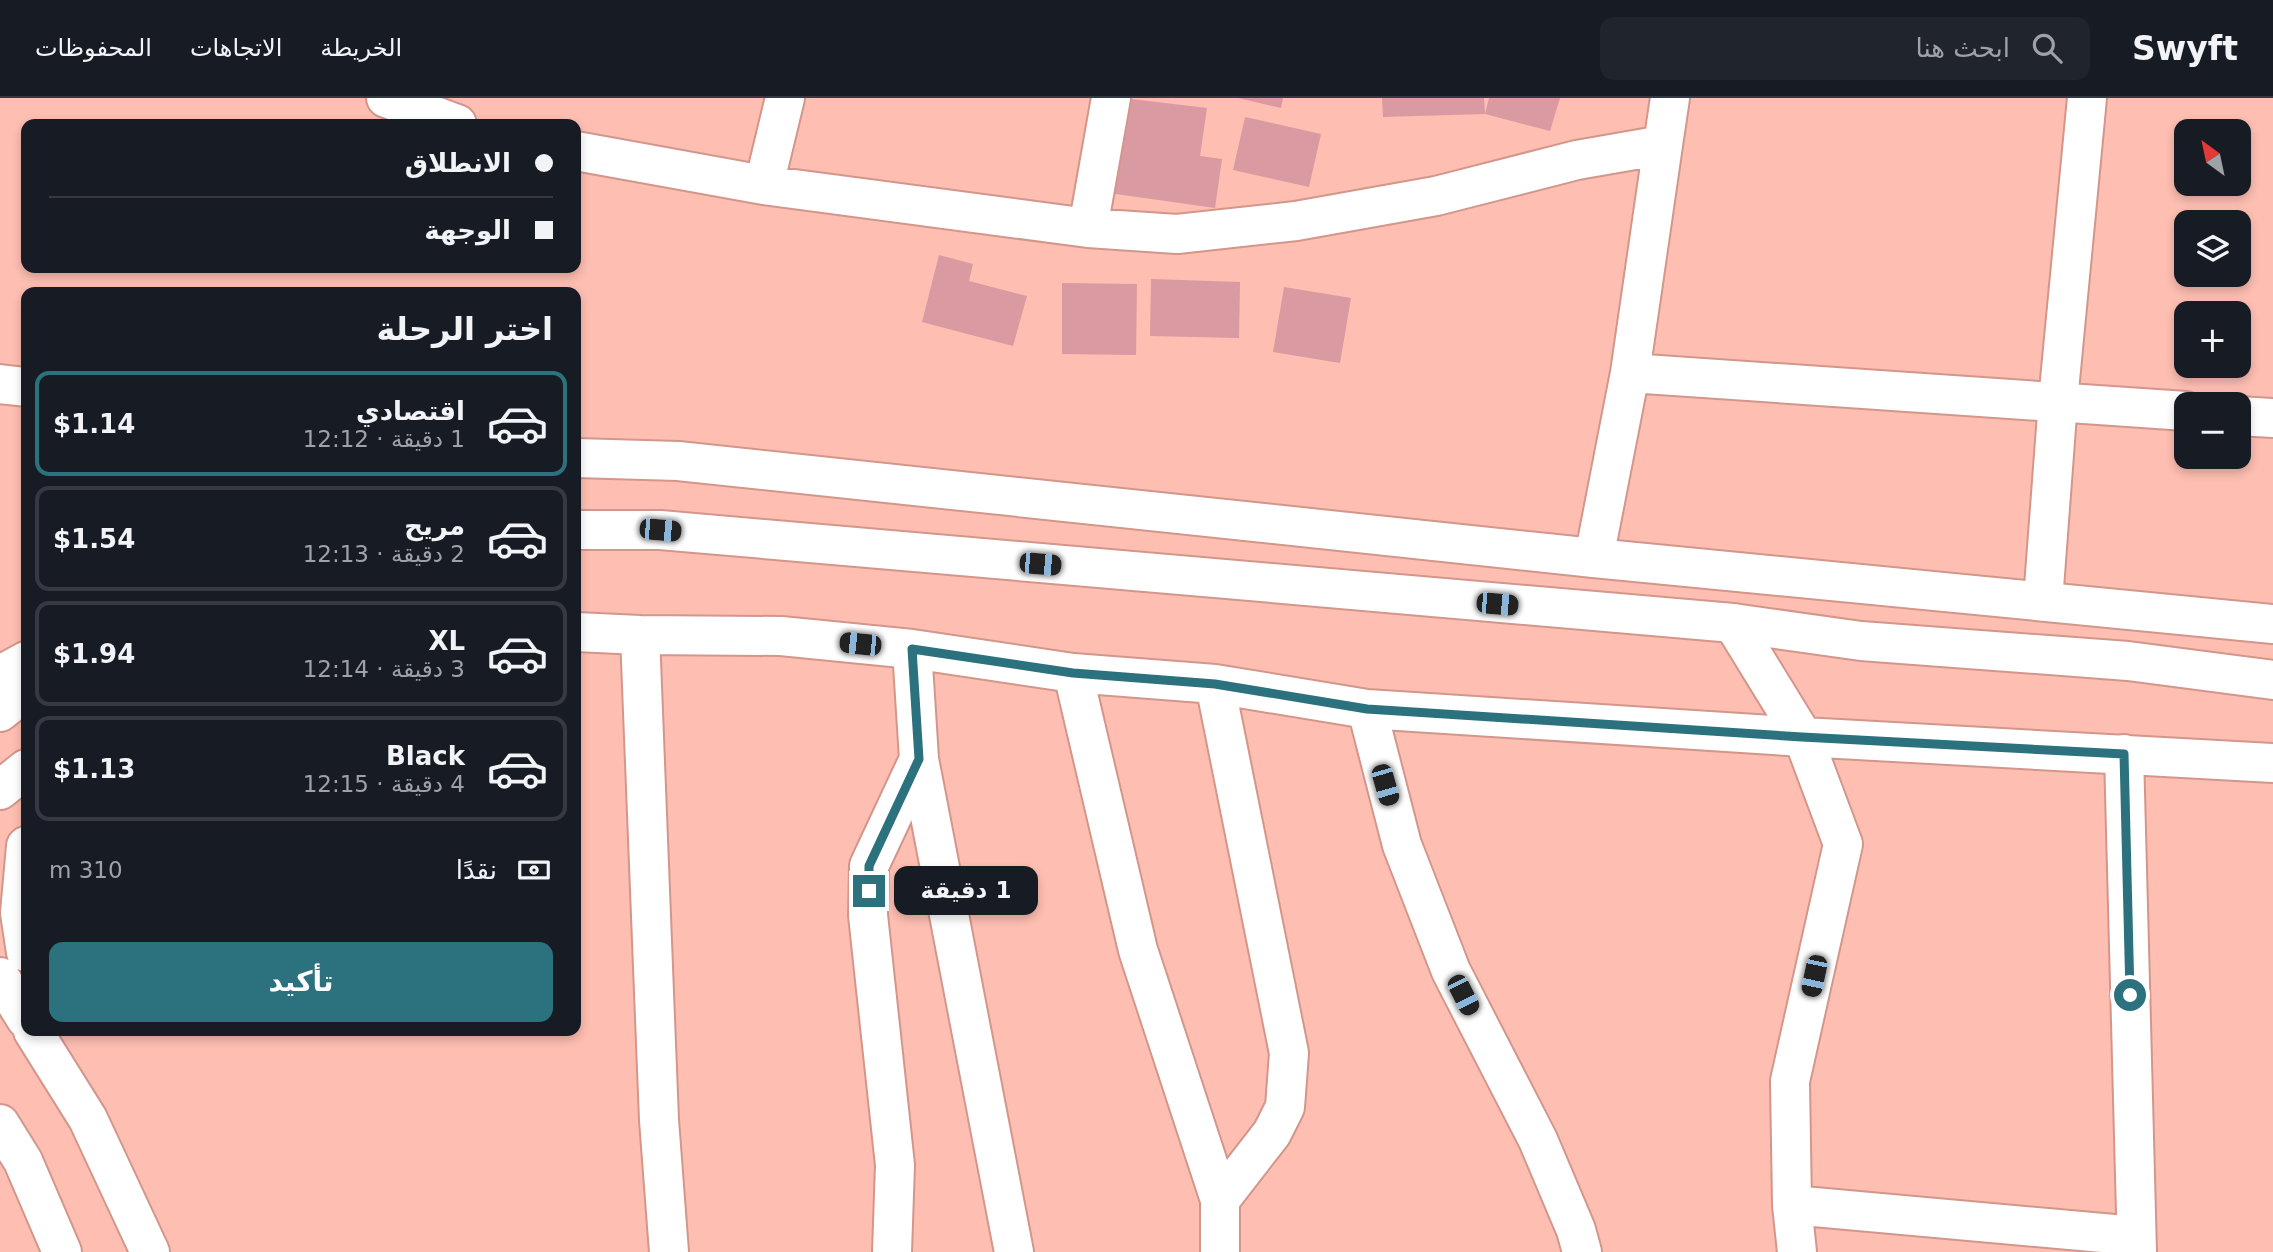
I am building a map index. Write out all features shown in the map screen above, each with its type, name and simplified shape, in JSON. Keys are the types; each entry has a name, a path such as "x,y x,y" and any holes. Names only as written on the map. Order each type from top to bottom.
{"main road":[{"path":"386,98 443,119"},
{"path":"764,185 785,98"},
{"path":"1088,228 1111,98"},
{"path":"1594,558 1630,373 1670,98"},
{"path":"2043,601 2058,401 2087,98"},
{"path":"581,152 764,185 1088,228 1177,234 1296,221 1436,196 1577,160 1663,145"},
{"path":"1630,373 2174,410"},
{"path":"0,384 21,386"},
{"path":"2251,417 2273,418"},
{"path":"581,458 678,461 1594,558 2273,624"},
{"path":"581,530 660,530 1733,623 1861,641 2128,661 2273,680"},
{"path":"1733,623 1802,737 1843,844 1790,1082 1792,1205 1797,1252"},
{"path":"581,632 781,636 912,649 1073,673 1215,684 1367,709 2273,763"},
{"path":"640,635 659,1120 669,1252"},
{"path":"912,649 919,759 1014,1252"},
{"path":"0,675 21,664"},
{"path":"1073,673 1138,950 1220,1200 1220,1252"},
{"path":"1215,684 1289,1053 1285,1107 1272,1133 1220,1200"},
{"path":"0,712 21,695"},
{"path":"1367,709 1402,845 1451,971 1538,1140 1576,1230 1582,1252"},
{"path":"1792,1205 2137,1244 2124,754"},
{"path":"892,1252 895,1165 868,915 869,866 919,759"},
{"path":"0,790 21,773"},
{"path":"21,902 21,920"},
{"path":"0,977 21,1011"},
{"path":"36,1036 88,1119"},
{"path":"55,1036 88,1119 150,1252"},
{"path":"0,1124 23,1161 62,1252"}],"building":[{"path":"1123,98 1207,108 1200,156 1222,159 1215,208 1109,193"},
{"path":"1238,98 1283,98 1281,108"},
{"path":"1382,98 1484,98 1485,114 1383,117"},
{"path":"1489,98 1560,98 1550,131 1485,114"},
{"path":"1245,117 1321,134 1309,187 1233,170"},
{"path":"939,255 973,264 969,281 1027,296 1013,346 922,322"},
{"path":"1151,279 1240,282 1239,338 1150,336"},
{"path":"1062,283 1137,284 1136,355 1062,354"},
{"path":"1284,287 1351,298 1340,363 1273,352"}],"route":[{"path":"869,891 869,866 919,759 912,649 1073,673 1215,684 1367,709 1802,737 2124,754 2130,995"}]}
